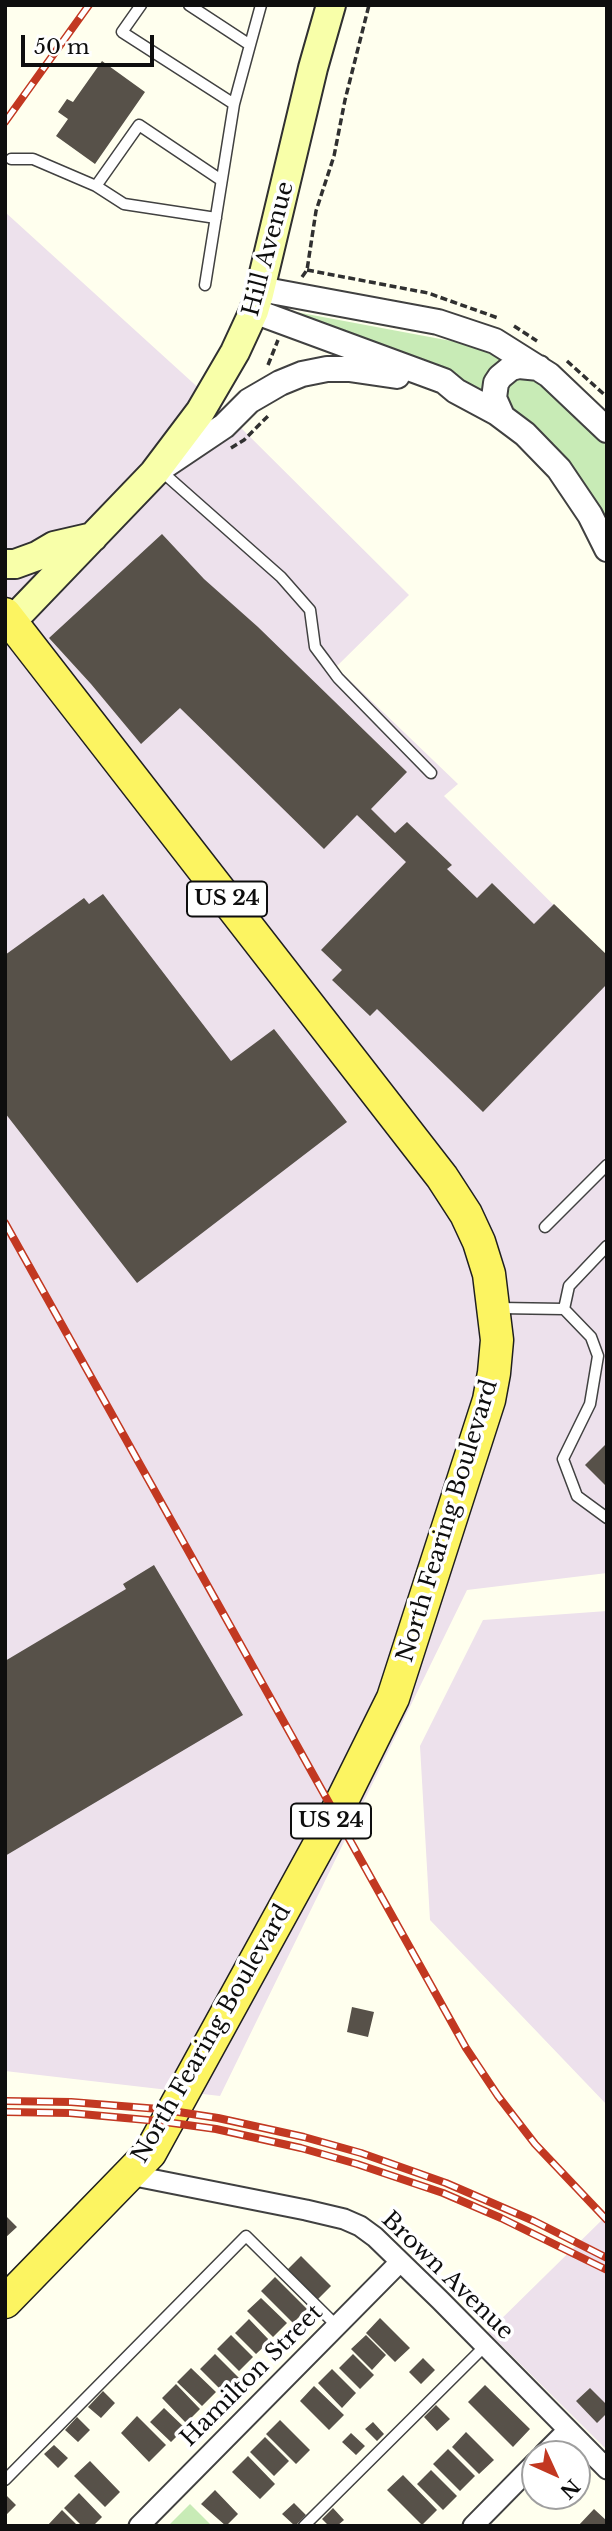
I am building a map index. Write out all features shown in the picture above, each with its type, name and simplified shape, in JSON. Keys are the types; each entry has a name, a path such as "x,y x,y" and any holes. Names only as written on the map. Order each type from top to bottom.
{"main road":[{"name":"Hill Avenue","path":"8,618 157,471 200,412 235,352 257,300 313,68 331,5"},
{"path":"5,564 15,564 54,546 93,537"},
{"name":"North Fearing Boulevard","path":"8,618 442,1177 466,1214 479,1241 495,1308 497,1340 489,1400 393,1698 330,1825 168,2121 150,2153 130,2175"},
{"name":"US 24","path":"5,2302 130,2175"}],"street":[{"path":"257,300 453,326 495,341 564,386 607,430"},
{"path":"257,300 444,381 456,391 502,416 525,434 559,469 590,515 607,549"},
{"path":"502,416 494,398 496,383 500,377 511,368 519,366 539,368"},
{"path":"157,471 224,426 260,394 315,370 362,370 456,391"},
{"name":"Brown Avenue","path":"130,2175 344,2219 368,2231 607,2469"},
{"name":"Hamilton Street","path":"139,2526 400,2262"},
{"path":"558,2440 568,2430"},
{"path":"473,2526 521,2477"}],"lane":[{"path":"141,5 122,32 234,104"},
{"path":"190,5 250,45"},
{"path":"205,285 234,104 261,5"},
{"path":"96,186 139,125 222,180"},
{"path":"10,159 33,159 96,186 124,204 216,218"},
{"path":"157,471 281,577 310,610 315,647 338,678 431,773"},
{"path":"545,1227 607,1164"},
{"path":"564,1309 569,1286 607,1246"},
{"path":"495,1308 564,1309 591,1337 598,1356 590,1404 563,1459 577,1496 607,1518"},
{"path":"5,2480 246,2236 337,2326"},
{"path":"304,2526 485,2346"}],"path":[{"path":"307,271 316,211 334,156 369,5"}],"shaded area":[{"path":"5,212 225,412 409,595 336,667 458,784 444,796 607,958 607,1573 467,1590 220,2096 5,2071"},
{"path":"607,1611 607,2105 430,1920 420,1746 483,1620"},
{"path":"607,2215 607,2450 488,2332"}],"green space":[{"path":"291,313 462,343 488,351 503,360 485,390 481,391"},
{"path":"531,375 607,447 607,522 567,461 509,408 502,393 510,378"},
{"path":"190,2504 212,2526 168,2526"}],"building":[{"path":"102,61 145,92 95,164 56,136 68,119 58,112 67,99 73,102"},
{"path":"162,534 204,579 258,627 407,772 371,809 395,833 407,822 452,865 447,869 477,898 492,883 534,924 554,904 607,955 607,984 483,1112 377,1009 370,1016 332,980 342,970 321,950 406,862 357,815 324,849 180,708 141,744 49,638"},
{"path":"103,894 231,1061 274,1029 347,1122 137,1283 5,1113 5,955 84,898 89,904"},
{"path":"607,1443 607,1487 585,1465"},
{"path":"154,1565 243,1715 5,1856 5,1661 126,1589 123,1584"},
{"path":"352,2007 374,2012 368,2037 347,2032"},
{"path":"5,2215 17,2227 5,2238"},
{"path":"301,2256 331,2286 317,2300 287,2270"},
{"path":"275,2277 307,2309 293,2323 261,2291"},
{"path":"261,2298 287,2323 273,2337 247,2311"},
{"path":"380,2318 410,2348 395,2362 366,2333"},
{"path":"249,2319 270,2341 256,2354 235,2333"},
{"path":"231,2335 253,2357 239,2371 217,2349"},
{"path":"366,2335 386,2355 372,2370 351,2349"},
{"path":"215,2354 239,2378 224,2393 200,2369"},
{"path":"353,2354 374,2375 360,2389 339,2368"},
{"path":"423,2358 435,2370 421,2384 409,2372"},
{"path":"191,2368 216,2392 202,2406 177,2382"},
{"path":"332,2369 356,2393 342,2408 318,2383"},
{"path":"176,2384 200,2409 186,2423 162,2398"},
{"path":"485,2385 530,2429 513,2447 468,2402"},
{"path":"314,2386 344,2415 329,2430 300,2401"},
{"path":"590,2388 607,2405 607,2413 597,2423 576,2401"},
{"path":"103,2391 115,2403 101,2418 88,2407"},
{"path":"436,2405 450,2419 437,2431 424,2417"},
{"path":"164,2408 185,2428 171,2442 150,2422"},
{"path":"137,2416 166,2445 149,2462 121,2433"},
{"path":"77,2417 90,2430 78,2442 65,2430"},
{"path":"280,2420 310,2450 296,2464 266,2434"},
{"path":"373,2422 384,2434 377,2441 365,2429"},
{"path":"466,2432 494,2460 479,2474 452,2447"},
{"path":"351,2433 365,2446 356,2455 342,2442"},
{"path":"265,2437 289,2461 274,2476 250,2452"},
{"path":"54,2445 68,2458 58,2468 44,2454"},
{"path":"448,2449 475,2476 460,2491 433,2464"},
{"path":"248,2456 275,2484 260,2499 232,2472"},
{"path":"90,2461 120,2492 105,2507 74,2476"},
{"path":"431,2470 457,2496 443,2510 417,2484"},
{"path":"403,2475 437,2510 422,2525 387,2490"},
{"path":"215,2490 238,2514 226,2526 201,2504"},
{"path":"79,2493 102,2517 93,2526 82,2526 64,2508"},
{"path":"5,2494 16,2505 5,2516"},
{"path":"294,2503 306,2515 295,2526 282,2514"},
{"path":"333,2508 344,2520 337,2526 329,2526 322,2519"},
{"path":"594,2509 607,2521 606,2526 578,2526"},
{"path":"62,2510 78,2526 47,2526"}],"railway":[{"path":"5,122 89,5"},
{"path":"5,1223 466,2048 535,2144 607,2220"},
{"path":"5,2101 71,2102 159,2109 218,2118 304,2137 361,2153 446,2183 534,2221 607,2258"},
{"path":"5,2112 70,2113 158,2121 216,2129 301,2148 443,2193 607,2270"}]}
